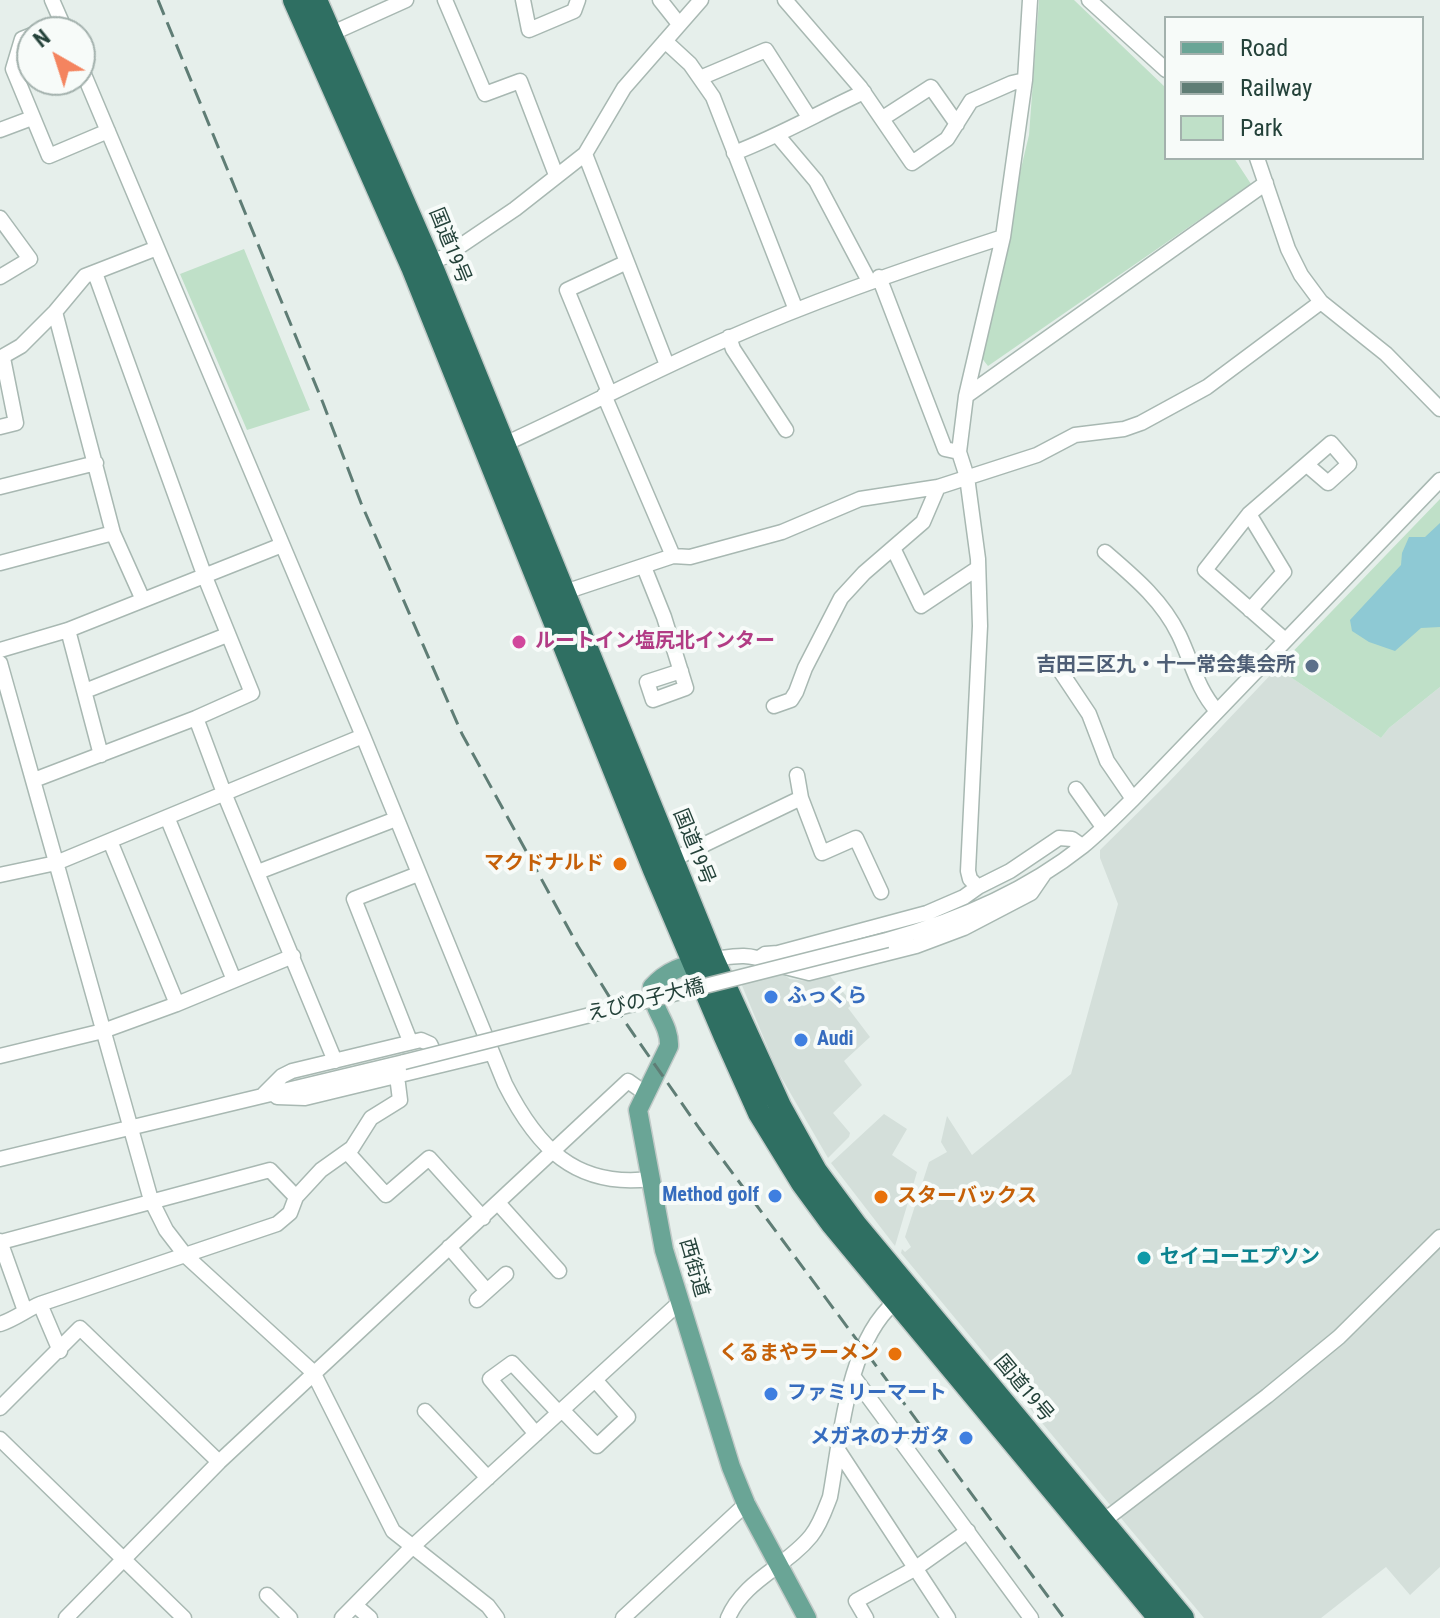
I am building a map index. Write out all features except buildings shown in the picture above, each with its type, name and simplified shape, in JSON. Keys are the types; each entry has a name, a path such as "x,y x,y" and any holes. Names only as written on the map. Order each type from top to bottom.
{"highway":[{"name":"国道19号","path":"294,0 323,38"},
{"name":"国道19号","path":"316,0 323,38 421,265 703,961 759,1113 832,1224 895,1302 1096,1527 1183,1618"},
{"name":"国道19号","path":"554,596 672,860 703,961 801,1148 856,1225 1026,1432 1159,1618"}],"main road":[{"name":"西街道","path":"703,961 663,974 652,987 654,1007 666,1026 669,1046 638,1110 664,1250 731,1467 746,1504 807,1618"}],"street":[{"path":"323,38 406,0"},
{"path":"445,0 485,94 520,81 556,175"},
{"path":"523,0 529,30 574,11 578,0"},
{"path":"660,0 679,24"},
{"path":"421,265 444,257 515,209 585,154 624,88 701,0"},
{"path":"785,0 864,92 912,163 947,139 971,101 1025,80"},
{"path":"978,887 970,879 968,871 980,626 978,568 967,477 959,452 966,396 1003,237 1025,80 1030,0"},
{"path":"1089,0 1164,68"},
{"path":"665,41 690,64 713,97 796,310"},
{"path":"700,78 766,50 809,117"},
{"path":"883,118 931,87 957,124"},
{"path":"734,153 778,136 809,117 864,92"},
{"path":"23,96 49,156 108,131"},
{"path":"93,96 363,736 491,1053 520,1112 553,1151 575,1168 596,1178 627,1182 650,1179"},
{"path":"0,130 32,118"},
{"path":"778,136 816,181 874,279 945,449 959,452"},
{"path":"585,154 667,365"},
{"path":"1258,160 1288,249 1301,275 1321,302 1386,354 1440,409"},
{"path":"966,396 1266,183"},
{"path":"0,218 30,259 0,277"},
{"path":"495,448 729,337 874,279 1003,237"},
{"path":"0,427 16,423 2,358 21,346 85,276 157,248"},
{"path":"627,262 567,290 673,556"},
{"path":"34,780 196,718 252,693 205,577 95,273"},
{"path":"554,596 673,556 690,557 782,532 860,499 938,487 1037,455 1075,435 1124,429 1141,423 1207,387 1321,302"},
{"path":"55,312 113,533 143,600"},
{"path":"729,337 733,349 786,430"},
{"path":"0,487 96,463"},
{"path":"1285,640 1205,570 1249,514 1307,465"},
{"path":"703,961 745,956 809,973 916,946 964,928 1031,893 1046,870 1082,846 1133,799 1440,480"},
{"path":"774,706 791,700 796,692 841,598 864,573 923,522 938,487"},
{"path":"1249,514 1284,572 1250,610"},
{"path":"0,563 113,533"},
{"path":"0,650 68,630 282,545"},
{"path":"893,548 921,606 978,568"},
{"path":"1105,552 1149,590 1178,633 1203,696 1217,711"},
{"path":"644,567 681,671"},
{"path":"68,630 101,755"},
{"path":"85,691 227,635"},
{"path":"0,663 151,1200 166,1230 186,1256 313,1372 393,1531 488,1606 497,1618"},
{"path":"1059,669 1089,714 1107,761 1133,799"},
{"path":"196,718 335,1061"},
{"path":"0,875 56,863 363,736"},
{"path":"797,775 801,798 822,853 856,838 881,892"},
{"path":"1076,789 1103,827"},
{"path":"672,860 801,798"},
{"path":"167,817 234,980"},
{"path":"258,872 396,819"},
{"path":"759,958 927,913 964,897 1010,871 1059,838 1072,839 1082,846"},
{"path":"110,841 177,1004"},
{"name":"えびの子大橋","path":"262,1096 887,940 955,919 1046,870"},
{"path":"410,1041 354,899 418,874"},
{"path":"0,1056 103,1031 293,956"},
{"path":"262,1096 282,1076 292,1071 410,1041 421,1040 430,1044 440,1066"},
{"path":"0,1159 262,1096 305,1098 491,1053"},
{"path":"0,1324 40,1304 277,1224 290,1213 296,1197 321,1170 347,1152 371,1118 400,1100 397,1076"},
{"path":"66,1618 219,1462 313,1372 499,1204 628,1081 645,1093"},
{"path":"347,1152 386,1195 429,1158 483,1218"},
{"path":"25,1311 0,1242 270,1170 296,1197"},
{"path":"499,1204 559,1271"},
{"path":"1096,1527 1339,1337 1440,1237"},
{"path":"449,1247 482,1296 506,1274"},
{"path":"342,1618 412,1547 680,1302"},
{"path":"728,1618 733,1605 757,1580 781,1565 811,1536 822,1518 830,1497 853,1376 863,1348 886,1310 895,1302"},
{"path":"40,1304 60,1351"},
{"path":"0,1408 80,1328 219,1462"},
{"path":"536,1434 490,1379 512,1363 597,1446 628,1417 595,1380"},
{"path":"853,1376 1031,1618"},
{"path":"425,1411 488,1478"},
{"path":"0,1439 184,1618"},
{"path":"838,1450 948,1618"},
{"path":"623,1618 746,1504"},
{"path":"866,1618 856,1601 916,1568 968,1531"},
{"path":"266,1595 290,1618"},
{"path":"355,1605 370,1618"}],"shaded area":[{"name":"セイコーエプソン","path":"1277,668 1381,738 1440,687 1440,1567 1410,1595 1386,1567 1321,1618 1204,1618 901,1253 902,1249 905,1252 911,1247 905,1237 929,1162 947,1152 941,1142 947,1116 972,1155 1071,1074 1118,904 1100,858 1100,850"},
{"path":"781,973 790,979 806,981 829,975 853,1004 848,1008 870,1037 844,1061 862,1085 833,1113 850,1133 828,1158 777,1070 741,983"},
{"path":"884,1114 907,1129 892,1155 917,1172 895,1246 831,1163"}],"green space":[{"path":"1039,0 1074,0 1164,86 1164,160 1235,160 1251,184 988,366 977,352 1029,135"},
{"path":"244,249 310,410 247,430 180,274"},
{"path":"1440,499 1440,687 1381,738 1277,668"}],"water":[{"path":"1440,523 1440,627 1421,628 1395,651 1369,642 1352,631 1350,620 1401,565 1409,537 1425,537"}],"railway":[{"path":"158,0 361,503 462,734 578,946 623,1019 699,1128 1064,1618"}],"place":[{"name":"ルートイン塩尻北インター","path":"519,642"},
{"name":"吉田三区九・十一常会集会所","path":"1312,666"},
{"name":"マクドナルド","path":"620,864"},
{"name":"ふっくら","path":"771,997"},
{"name":"Audi","path":"801,1040"},
{"name":"Method golf","path":"775,1196"},
{"name":"スターバックス","path":"881,1197"},
{"name":"セイコーエプソン","path":"1144,1258"},
{"name":"くるまやラーメン","path":"895,1354"},
{"name":"ファミリーマート","path":"771,1394"},
{"name":"メガネのナガタ","path":"966,1438"}]}
